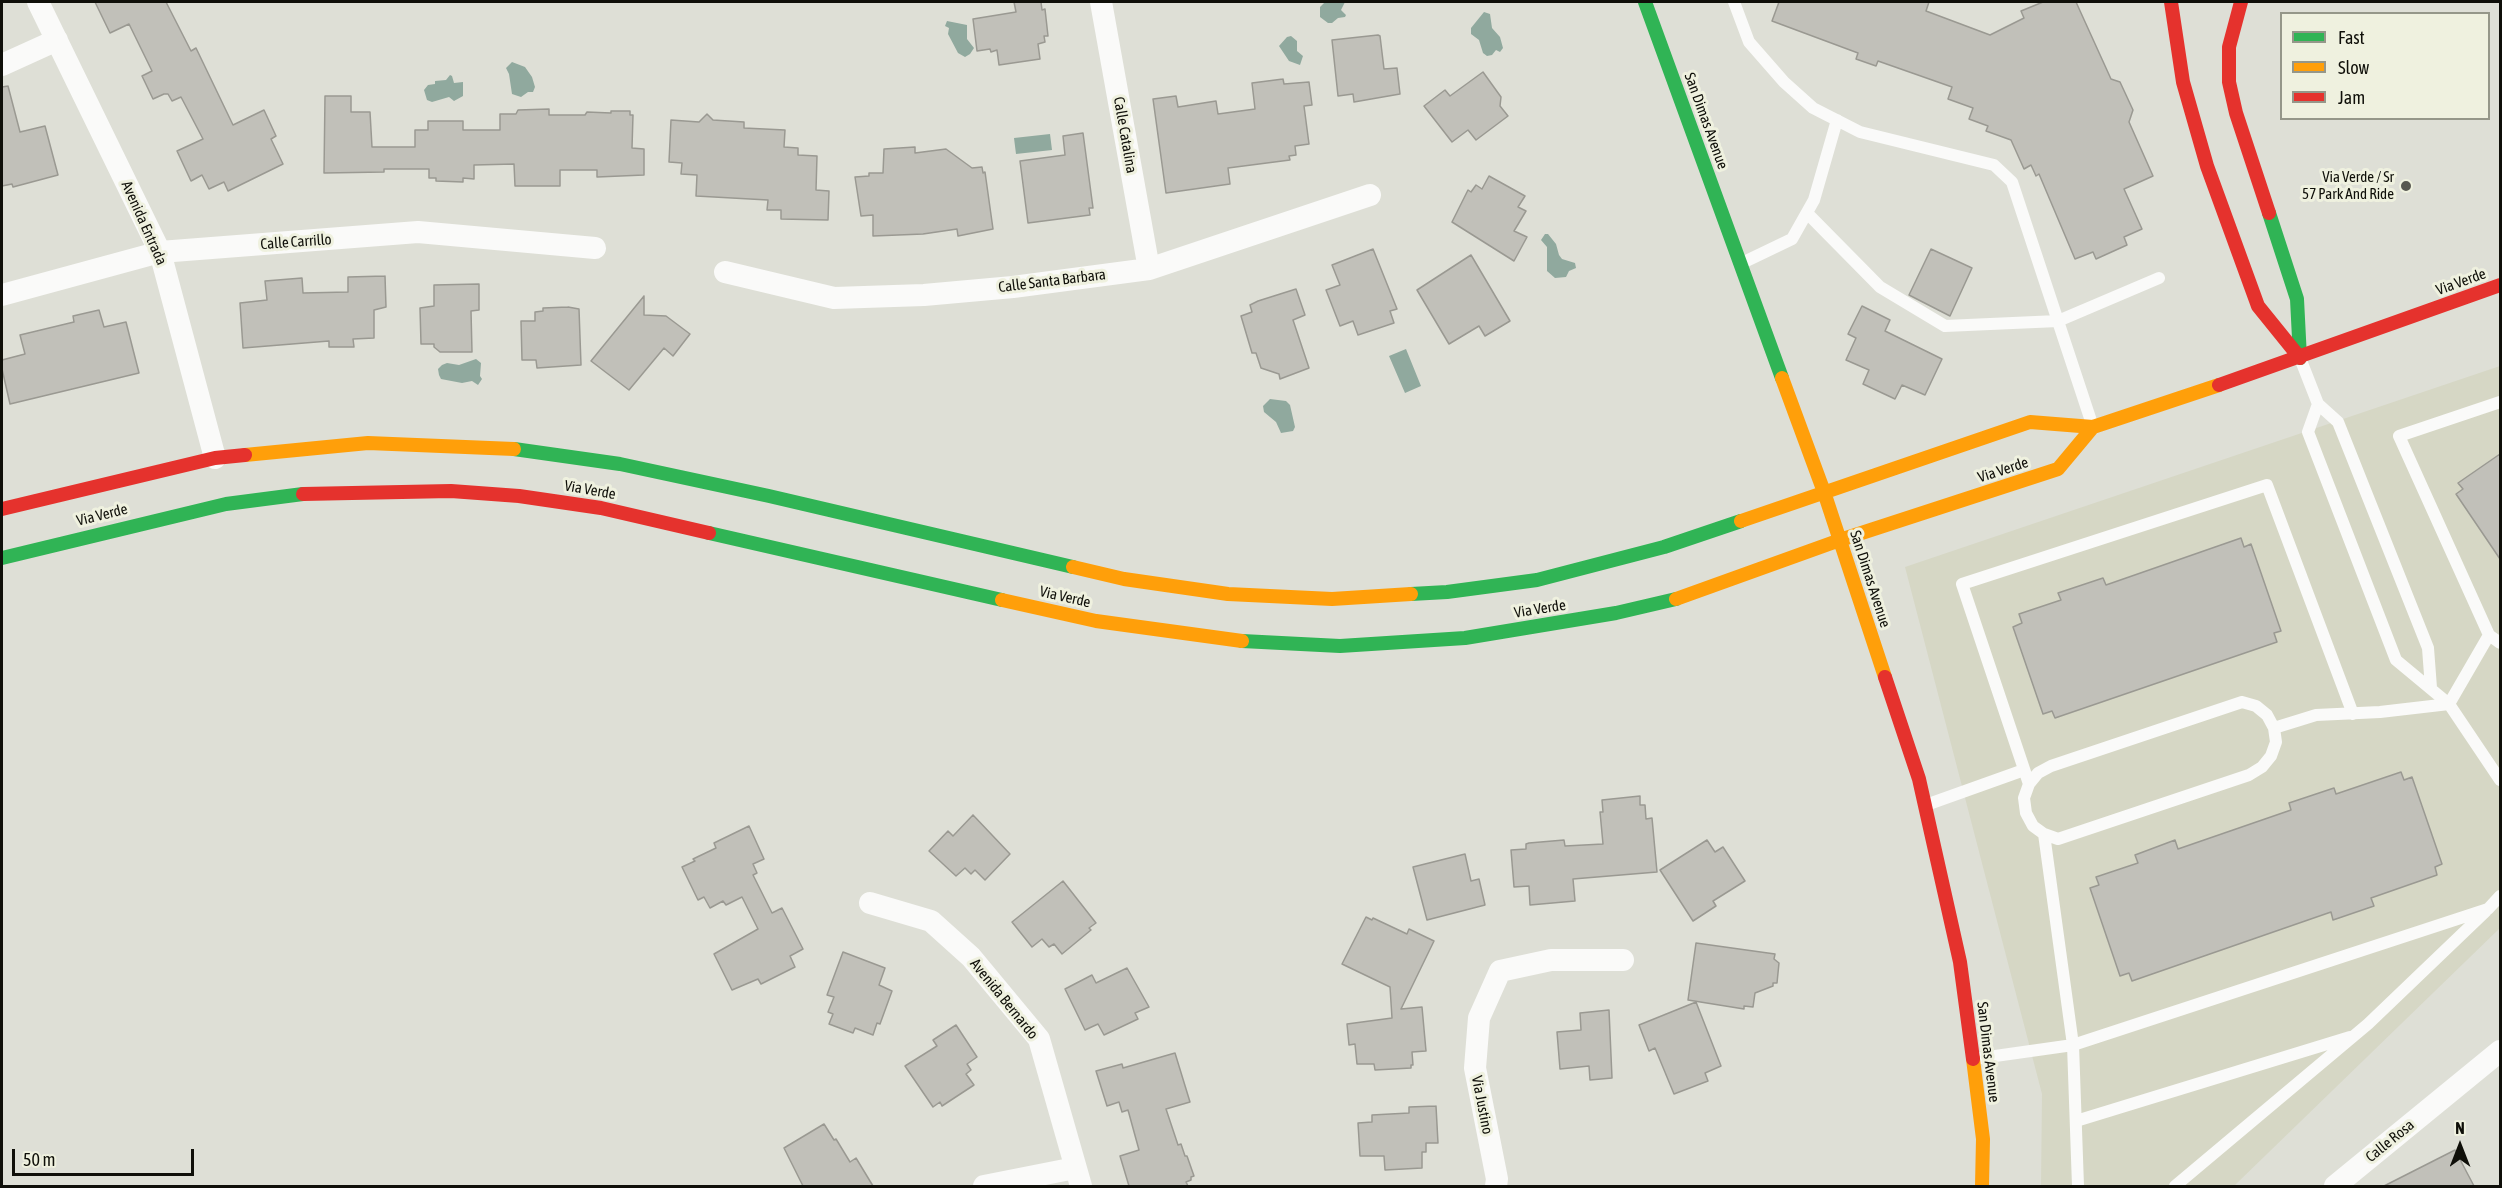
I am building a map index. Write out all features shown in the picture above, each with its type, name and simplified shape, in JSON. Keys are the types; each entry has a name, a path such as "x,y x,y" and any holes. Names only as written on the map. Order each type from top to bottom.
{"main road":[{"name":"San Dimas Avenue","path":"1645,2 1824,492 1919,779 1960,962 1983,1139 1982,1186"},
{"path":"2171,2 2183,82 2207,166 2258,306 2300,358"},
{"path":"2241,2 2229,47 2229,82 2236,113 2297,299 2300,358"},
{"name":"Via Verde","path":"2,509 216,463 368,443 532,450 620,464 758,494 1124,579 1228,594 1332,599 1447,592 1537,580 1664,547 2030,422 2093,427 2300,358 2500,285"},
{"name":"Via Verde","path":"2,558 224,498 381,491 451,491 552,500 601,508 1096,621 1223,640 1340,646 1465,638 1616,613 1674,600 1840,540 2058,469 2093,427"}],"street":[{"name":"Avenida Entrada","path":"38,2 160,252 216,463"},
{"name":"Calle Catalina","path":"1101,2 1149,269"},
{"path":"2,65 57,40"},
{"name":"Calle Santa Barbara","path":"725,272 834,298 924,295 1013,286 1149,269 1370,195"},
{"name":"Calle Carrillo","path":"2,295 160,252 418,232 595,248"},
{"name":"Avenida Bernardo","path":"870,903 931,921 971,957 1039,1039 1078,1178"},
{"name":"Via Justino","path":"1496,1186 1497,1179 1475,1068 1479,1018 1500,971 1551,960 1623,960"},
{"name":"Calle Rosa","path":"2335,1186 2500,1051"},
{"path":"984,1186 1078,1178"}],"lane":[{"path":"1734,2 1749,42 1784,82 1813,108 1860,132 1994,165 2012,182 2093,427"},
{"path":"1741,263 1792,239 1814,200 1837,120"},
{"path":"1807,213 1880,287 1944,326 2058,321 2159,278"},
{"path":"2300,358 2318,404 2338,422 2428,648 2431,688"},
{"path":"2500,402 2399,436 2489,635 2500,643"},
{"path":"2318,404 2308,432 2396,660 2450,704 2500,780"},
{"path":"2029,784 1962,584 2267,485 2353,714"},
{"path":"2450,704 2489,635"},
{"path":"2242,702 2256,706 2267,715 2274,728 2276,742 2271,756 2262,767 2249,775 2058,839 2044,834 2033,825 2026,813 2024,798 2029,784 2038,773 2051,766 2242,702"},
{"path":"2274,728 2316,715 2353,714 2450,704"},
{"path":"1925,805 2024,770"},
{"path":"2044,834 2073,1045 2078,1186"},
{"path":"2175,1186 2355,1035 2500,896"},
{"path":"1972,1059 2073,1045 2488,909"},
{"path":"2076,1121 2355,1035"}],"shaded area":[{"path":"1325,2 1345,2 1341,10 1346,15 1345,17 1328,23 1320,17 1320,7"},
{"path":"1484,12 1490,14 1492,28 1500,37 1503,48 1500,52 1496,50 1492,55 1487,56 1483,53 1479,40 1471,34 1471,28"},
{"path":"947,21 967,25 967,39 974,48 965,57 958,53 948,34 949,28 945,26"},
{"path":"1291,36 1297,41 1297,51 1303,56 1300,65 1289,61 1279,46"},
{"path":"512,62 525,67 532,77 535,87 533,92 528,92 521,97 512,94 506,68"},
{"path":"450,75 454,83 463,82 463,96 454,101 449,97 432,102 427,100 424,90 428,85 435,84 435,81 446,80"},
{"path":"1050,134 1052,150 1016,154 1014,138"},
{"path":"1545,234 1548,234 1556,244 1562,259 1575,263 1576,268 1569,271 1566,277 1555,278 1547,271 1547,247 1541,240"},
{"path":"1406,349 1421,386 1405,393 1389,356"},
{"path":"476,359 481,363 480,376 482,379 478,385 472,381 462,383 441,379 439,375 438,369 442,365 447,363 459,365"},
{"path":"2500,366 2500,928 2234,1186 2041,1186 2042,1094 1905,567"},
{"path":"1270,399 1286,401 1290,405 1295,427 1293,431 1281,433 1276,422 1264,412 1263,406"}],"building":[{"path":"95,2 166,2 191,51 196,48 233,125 264,110 276,136 271,139 283,164 228,191 224,182 209,189 202,175 191,181 177,151 203,139 181,97 172,101 168,94 164,94 153,99 142,76 152,71 129,24 110,33"},
{"path":"1014,2 1041,2 1042,10 1045,9 1048,36 1044,36 1045,42 1038,44 1040,59 999,65 997,50 977,51 973,19 1016,12"},
{"path":"1779,2 1929,2 1926,11 1990,35 2024,18 2021,11 2043,2 2076,2 2111,79 2120,82 2133,110 2129,122 2153,176 2124,189 2142,229 2124,237 2127,245 2096,259 2093,252 2075,259 2039,174 2036,176 2031,165 2024,169 2011,140 1986,131 1988,126 1969,119 1973,108 1948,99 1952,87 1878,61 1876,66 1856,59 1858,53 1772,21"},
{"path":"1378,35 1384,69 1397,68 1400,94 1354,102 1353,94 1338,96 1332,40"},
{"path":"1483,72 1501,97 1500,106 1508,116 1476,140 1468,130 1452,142 1424,106 1445,90 1450,96"},
{"path":"1283,79 1284,84 1309,82 1312,105 1304,106 1309,144 1295,146 1296,155 1289,156 1290,160 1228,168 1230,184 1166,193 1153,99 1176,96 1178,107 1216,101 1218,114 1255,109 1252,83"},
{"path":"8,86 20,132 45,126 58,175 13,187 12,184 2,186 2,87"},
{"path":"325,96 351,96 351,112 370,112 372,147 415,147 415,130 428,130 428,121 463,121 463,130 500,130 500,114 516,114 518,110 549,109 549,115 630,111 630,115 633,115 632,148 644,149 644,175 597,177 597,170 560,170 560,186 515,186 514,164 474,165 474,179 463,178 463,182 436,181 436,178 429,178 429,169 324,173"},
{"path":"707,114 713,120 744,122 744,128 785,130 784,147 798,148 798,155 817,156 816,190 829,191 828,220 781,219 781,210 767,210 768,200 696,196 697,175 681,174 682,163 669,162 671,120 699,122"},
{"path":"1083,133 1093,208 1089,208 1090,215 1028,223 1020,161 1065,155 1063,136"},
{"path":"915,147 915,153 946,149 972,168 982,167 983,173 985,172 993,229 958,236 957,229 923,234 873,236 873,215 861,216 855,177 869,176 869,173 883,173 884,149"},
{"path":"1489,176 1525,196 1518,207 1526,211 1514,231 1527,237 1514,261 1452,222 1468,190 1471,192 1476,185 1482,189"},
{"path":"1373,249 1397,309 1390,311 1394,323 1358,335 1353,321 1340,326 1326,290 1340,285 1332,265"},
{"path":"1931,249 1972,268 1950,316 1909,295"},
{"path":"1471,255 1510,321 1485,336 1479,326 1449,344 1417,290"},
{"path":"385,276 386,307 374,310 374,338 353,339 354,347 329,347 329,341 243,348 240,303 267,300 265,281 302,278 303,293 348,292 348,277"},
{"path":"479,284 479,310 471,311 472,352 440,352 434,344 421,344 420,308 434,306 434,285"},
{"path":"1296,289 1305,315 1293,320 1309,368 1280,379 1279,374 1261,368 1256,353 1252,353 1241,316 1252,312 1250,305 1258,301"},
{"path":"644,296 644,315 666,316 690,334 673,356 664,348 629,390 591,361"},
{"path":"1862,306 1890,320 1885,331 1942,359 1925,395 1902,385 1895,399 1863,384 1869,370 1846,360 1856,338 1848,334"},
{"path":"543,308 579,309 581,365 537,368 536,360 522,360 521,321 535,321 535,312 543,311"},
{"path":"99,310 104,327 126,322 139,373 10,404 2,360 25,354 20,335 74,322 73,316"},
{"path":"2500,454 2500,559 2456,494 2463,489 2458,483"},
{"path":"2241,538 2244,547 2251,544 2281,631 2274,633 2277,642 2055,718 2052,711 2043,714 2013,627 2022,623 2019,614 2061,600 2058,593 2103,578 2106,585"},
{"path":"2401,772 2404,780 2412,777 2442,864 2435,867 2437,875 2371,898 2374,906 2333,920 2331,912 2132,981 2129,973 2120,976 2090,888 2099,885 2096,877 2138,863 2135,855 2175,840 2178,849 2291,810 2289,803 2334,788 2336,794"},
{"path":"1640,796 1640,805 1645,805 1646,819 1652,818 1657,872 1573,879 1575,901 1530,905 1529,886 1514,887 1511,850 1526,849 1526,844 1529,843 1564,840 1565,846 1603,844 1600,812 1603,812 1602,800"},
{"path":"973,815 1010,854 985,880 975,870 971,874 965,868 956,876 929,851 948,831 953,836"},
{"path":"749,826 764,859 753,864 757,873 753,875 772,913 782,908 803,949 790,956 795,967 761,984 758,979 732,990 714,954 758,929 742,897 726,905 723,901 710,908 704,897 698,900 682,867 716,848 714,843"},
{"path":"1707,840 1715,852 1723,847 1745,881 1713,901 1716,906 1693,921 1660,870"},
{"path":"1465,854 1471,881 1479,879 1485,905 1427,920 1413,867"},
{"path":"1063,881 1096,923 1089,928 1091,930 1062,954 1054,944 1049,947 1042,939 1032,947 1012,922"},
{"path":"1366,917 1407,934 1409,929 1434,941 1401,1009 1422,1007 1426,1051 1412,1052 1413,1065 1411,1068 1375,1070 1374,1064 1357,1064 1355,1044 1349,1045 1347,1024 1392,1018 1390,987 1342,964"},
{"path":"1696,943 1775,954 1774,959 1779,963 1777,983 1755,993 1753,1007 1744,1006 1744,1009 1688,1000"},
{"path":"843,952 885,968 879,985 892,991 880,1024 877,1023 873,1035 855,1028 853,1033 829,1024 833,1014 828,1012 834,997 827,995"},
{"path":"1127,968 1149,1007 1135,1013 1138,1019 1104,1035 1098,1024 1085,1030 1065,989 1092,975 1096,983"},
{"path":"1696,1002 1721,1066 1705,1073 1708,1081 1674,1094 1655,1048 1649,1051 1639,1025"},
{"path":"1609,1010 1612,1078 1590,1080 1589,1066 1560,1069 1557,1032 1581,1030 1580,1013"},
{"path":"956,1025 977,1057 967,1064 971,1070 966,1074 974,1085 942,1106 940,1102 933,1107 905,1066 937,1046 933,1040"},
{"path":"1175,1053 1190,1102 1166,1109 1178,1145 1181,1144 1194,1176 1186,1182 1188,1186 1129,1186 1120,1156 1139,1150 1128,1110 1122,1112 1119,1102 1107,1106 1096,1071 1122,1064 1123,1068"},
{"path":"1436,1106 1438,1143 1426,1143 1426,1152 1422,1152 1422,1168 1385,1170 1384,1156 1360,1156 1358,1123 1372,1122 1372,1115 1409,1113 1409,1107"},
{"path":"824,1124 850,1162 856,1158 873,1186 803,1186 784,1148"},
{"path":"2455,1150 2474,1186 2384,1186"}],"traffic: fast":[{"path":"1645,2 1782,378"},
{"path":"2269,213 2297,299 2300,358"},
{"path":"514,449 620,464 769,496 1073,567"},
{"path":"2,558 226,504 303,494"},
{"path":"1411,594 1447,592 1537,580 1664,547 1741,521"},
{"path":"709,533 1002,600"},
{"path":"1242,641 1340,646 1465,638 1616,613 1676,599"}],"traffic: slow":[{"path":"1782,378 1824,492 1885,677"},
{"path":"1741,521 2030,422 2093,427 2219,385"},
{"path":"1676,599 1840,540 2058,469 2093,427"},
{"path":"245,455 368,443 514,449"},
{"path":"1073,567 1124,579 1228,594 1332,599 1411,594"},
{"path":"1002,600 1096,621 1242,641"},
{"path":"1973,1059 1983,1139 1982,1186"}],"traffic: jam":[{"path":"2171,2 2183,82 2207,166 2258,306 2300,358"},
{"path":"2241,2 2229,47 2229,82 2236,113 2269,213"},
{"path":"2219,385 2500,285"},
{"path":"2,509 215,458 245,455"},
{"path":"303,494 451,491 519,496 601,508 709,533"},
{"path":"1885,677 1919,779 1960,962 1973,1059"}],"place":[{"name":"Via Verde / Sr 57 Park And Ride","path":"2406,186"}]}
